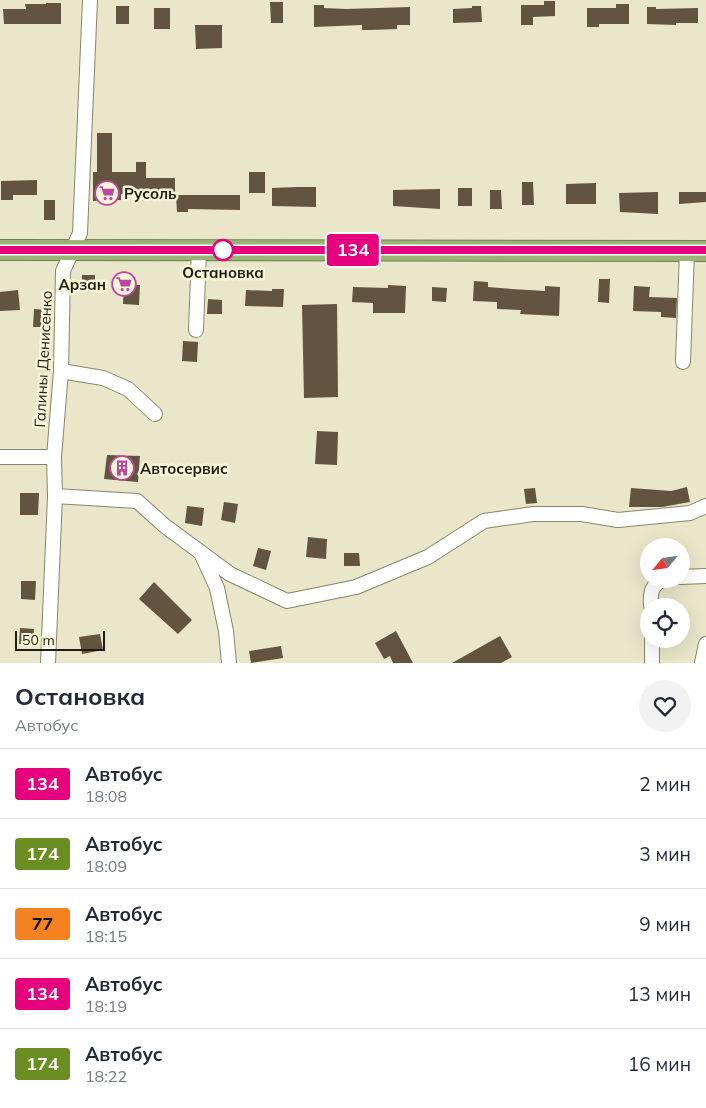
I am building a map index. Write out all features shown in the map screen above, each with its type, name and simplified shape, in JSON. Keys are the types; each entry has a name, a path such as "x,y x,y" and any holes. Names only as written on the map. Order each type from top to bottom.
{"highway":[{"path":"0,250 696,250"}],"street":[{"name":"Галины Денисенко","path":"48,663 55,496 54,457 61,371 63,271 80,233 90,0"},
{"path":"196,330 199,250"},
{"path":"683,362 696,250"},
{"path":"61,371 103,378 128,389 155,414"},
{"path":"0,457 54,457"},
{"path":"55,496 137,501 165,526 230,574 287,601 356,588 428,557 484,520 543,514 582,514 618,520 690,513 706,506"},
{"path":"200,552 217,588 226,631 229,663"},
{"path":"690,576 706,576"},
{"path":"702,663 706,644"},
{"path":"652,648 652,663"}],"building":[{"path":"544,1 555,1 555,16 533,17 533,25 521,25 521,5 544,5"},
{"path":"270,2 283,2 283,23 271,23"},
{"path":"61,3 61,24 4,24 3,9 26,9 25,4"},
{"path":"616,4 629,4 629,24 599,24 599,27 587,27 587,8 616,8"},
{"path":"314,5 324,5 324,8 346,9 410,7 410,25 397,25 397,29 371,30 362,30 362,25 314,27"},
{"path":"116,6 129,6 129,24 116,24"},
{"path":"472,6 481,6 482,22 453,23 453,9 472,8"},
{"path":"647,7 656,7 656,9 698,8 698,23 676,23 676,25 647,24"},
{"path":"154,8 170,8 170,29 154,29"},
{"path":"195,25 222,25 222,48 196,49"},
{"path":"97,133 112,133 112,172 136,172 136,162 146,162 146,178 175,178 175,192 121,194 121,200 93,201 93,172 97,172"},
{"path":"249,172 265,172 265,193 249,193"},
{"path":"37,180 37,195 13,195 13,200 1,200 1,181"},
{"path":"522,182 533,182 534,205 522,205"},
{"path":"596,183 596,204 566,204 566,184"},
{"path":"316,187 316,207 272,206 272,188"},
{"path":"458,188 472,188 472,206 458,206"},
{"path":"440,189 440,209 393,206 393,190"},
{"path":"490,190 501,190 502,209 490,209"},
{"path":"658,192 658,214 620,212 619,193"},
{"path":"679,192 706,192 706,202 679,204"},
{"path":"176,195 240,195 240,210 188,209 188,212 177,212"},
{"path":"44,200 55,200 55,220 44,220"},
{"path":"82,275 95,275 95,285 82,284"},
{"path":"599,279 610,279 609,303 598,302"},
{"path":"474,281 488,282 488,287 512,289 545,291 545,286 560,287 559,316 520,314 521,310 497,309 497,302 473,301"},
{"path":"124,284 140,285 139,305 123,304"},
{"path":"388,285 406,286 405,313 373,313 373,303 352,302 353,287 388,288"},
{"path":"634,286 650,287 649,297 677,298 676,318 661,317 661,312 633,311"},
{"path":"432,287 447,288 446,302 432,301"},
{"path":"272,289 284,289 283,307 245,306 246,290 272,291"},
{"path":"18,290 20,310 0,311 0,292"},
{"path":"208,299 222,300 222,314 207,314"},
{"path":"337,304 338,397 304,398 302,305"},
{"path":"34,309 48,310 48,327 33,327"},
{"path":"183,341 198,342 197,362 182,361"},
{"path":"317,431 338,432 337,465 315,464"},
{"name":"Автосервис","path":"107,455 140,456 138,482 104,479"},
{"path":"687,487 690,502 662,507 629,507 631,488 671,491"},
{"path":"535,488 537,503 526,504 524,489"},
{"path":"20,493 39,493 38,515 20,515"},
{"path":"224,502 238,504 235,523 221,520"},
{"path":"187,506 204,508 202,526 185,523"},
{"path":"308,537 327,539 326,559 306,557"},
{"path":"258,548 271,551 266,570 253,566"},
{"path":"344,553 359,553 360,566 344,566"},
{"path":"21,581 36,581 35,600 21,599"},
{"path":"154,582 192,620 178,634 139,599"},
{"path":"20,628 34,629 33,644 19,644"},
{"path":"396,631 413,663 393,663 390,656 384,659 375,643"},
{"path":"100,634 103,650 82,654 79,637"},
{"path":"500,636 512,657 501,663 452,663"},
{"path":"281,646 283,658 251,663 249,651"}],"bus line":[{"name":"134","path":"0,250 706,250"}],"place":[{"name":"Русоль","path":"107,193"},
{"name":"Остановка","path":"223,250"},
{"name":"Арзан","path":"124,284"},
{"name":"Автосервис","path":"122,468"}]}
